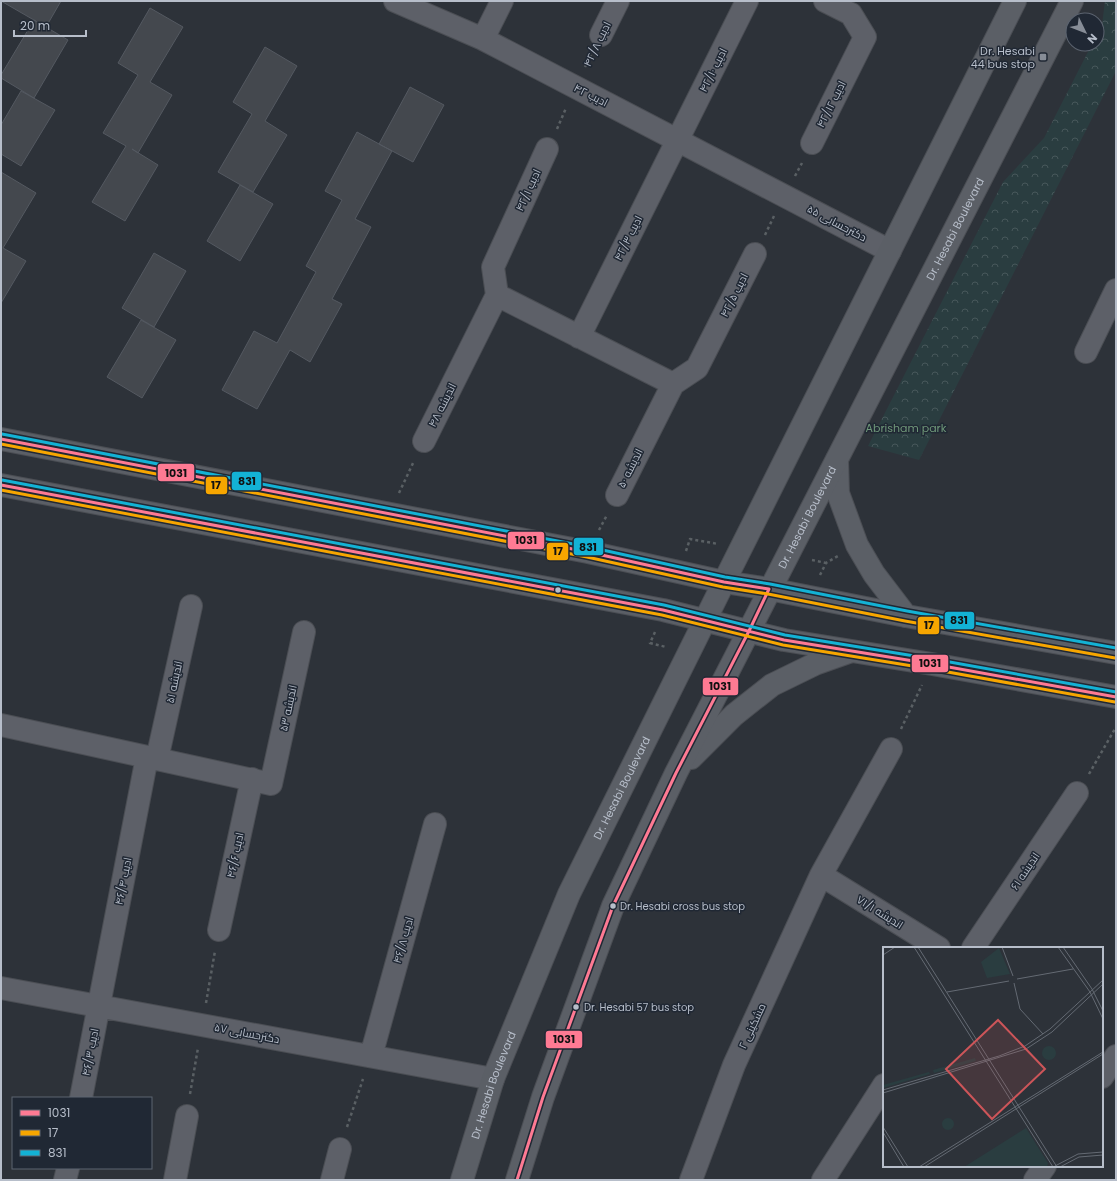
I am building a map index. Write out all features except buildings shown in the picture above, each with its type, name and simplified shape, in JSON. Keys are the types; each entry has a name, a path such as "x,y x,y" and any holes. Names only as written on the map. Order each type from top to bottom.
{"main road":[{"name":"Dr. Hesabi Boulevard","path":"462,1180 493,1079 569,894 704,620 1015,1"},
{"name":"Dr. Hesabi Boulevard","path":"517,1180 543,1097 613,906 676,773 769,589 837,460 1072,1"},
{"path":"1,439 588,552 724,582 1116,653"},
{"path":"837,460 838,493 857,545 874,574 906,616"},
{"path":"1,485 663,610 784,640 932,664 1116,697"},
{"path":"676,773 734,714 772,685 815,664 851,652"}],"street":[{"name":"ادیب ۴۲","path":"394,1 483,39 784,195"},
{"path":"483,39 502,1"},
{"name":"ادیب ۴۲/۸","path":"601,35 618,1"},
{"name":"ادیب ۴۲/۱۰","path":"678,140 747,1"},
{"path":"825,1 854,8"},
{"name":"ادیب ۴۲/۱۲","path":"812,143 866,37 854,8"},
{"name":"ادیب ۴۲/۳","path":"579,336 678,140"},
{"name":"ادیب ۴۲/۱","path":"497,295 493,267 547,149"},
{"name":"دکترحسابی ۵۵","path":"784,195 890,251"},
{"name":"ادیب ۴۲/۵","path":"673,384 697,368 755,254"},
{"path":"1086,352 1116,290"},
{"path":"497,295 673,384"},
{"name":"اندیشه ۴۸","path":"424,441 497,295"},
{"name":"اندیشه ۵۰","path":"617,495 673,384"},
{"name":"اندیشه ۵۱","path":"152,758 191,606"},
{"name":"اندیشه ۵۳","path":"262,781 304,632"},
{"path":"1,725 262,781"},
{"name":"مشکینی ۲","path":"691,1180 734,1065 821,875 891,749"},
{"name":"ادیب ۴۶/۴","path":"99,1006 152,758"},
{"name":"ادیب ۴۶/۶","path":"219,930 262,781"},
{"name":"اندیشه ۶۱","path":"974,947 1077,793"},
{"name":"ادیب ۴۶/۸","path":"371,1056 435,824"},
{"name":"اندیشه ۷۱/۱","path":"821,875 937,947"},
{"name":"دکترحسابی ۵۷","path":"1,988 493,1079"},
{"name":"ادیب ۴۶/۳","path":"81,1097 99,1006"},
{"path":"823,1180 883,1087"},
{"path":"175,1180 187,1116"},
{"path":"332,1180 340,1149"},
{"path":"1036,1180 1043,1167"},
{"path":"65,1180 68,1169"}],"path":[{"name":"ادیب ۴۲/۸","path":"576,87 601,35"},
{"path":"547,149 576,87"},
{"path":"755,254 812,143"},
{"name":"اندیشه ۴۸","path":"388,514 424,441"},
{"name":"اندیشه ۵۰","path":"588,552 617,495"},
{"path":"891,749 932,664"},
{"path":"1077,793 1116,727"},
{"path":"340,1149 371,1056"}],"green space":[{"name":"Abrisham park","path":"1105,1 1116,1 1116,71 919,460 868,446 1003,182 1044,138 1088,52 1105,52 1105,12 1104,12"}],"transit line":[{"name":"831","path":"2,434 589,547 725,577 1116,648"},
{"name":"1031","path":"1,439 588,552 724,582 769,589 676,773 613,906 543,1097 517,1180"},
{"name":"17","path":"1,444 587,557 723,587 1115,658"},
{"name":"831","path":"2,480 664,605 785,635 933,659 1116,692"},
{"name":"1031","path":"1,485 663,610 784,640 932,664 1116,697"},
{"name":"17","path":"1,490 662,615 783,645 931,669 1115,702"}],"place":[{"name":"Dr. Hesabi 44 bus stop","path":"1043,57"},
{"name":"Dr. Hesabi cross bus stop","path":"613,906"},
{"name":"Dr. Hesabi 57 bus stop","path":"576,1007"}]}
